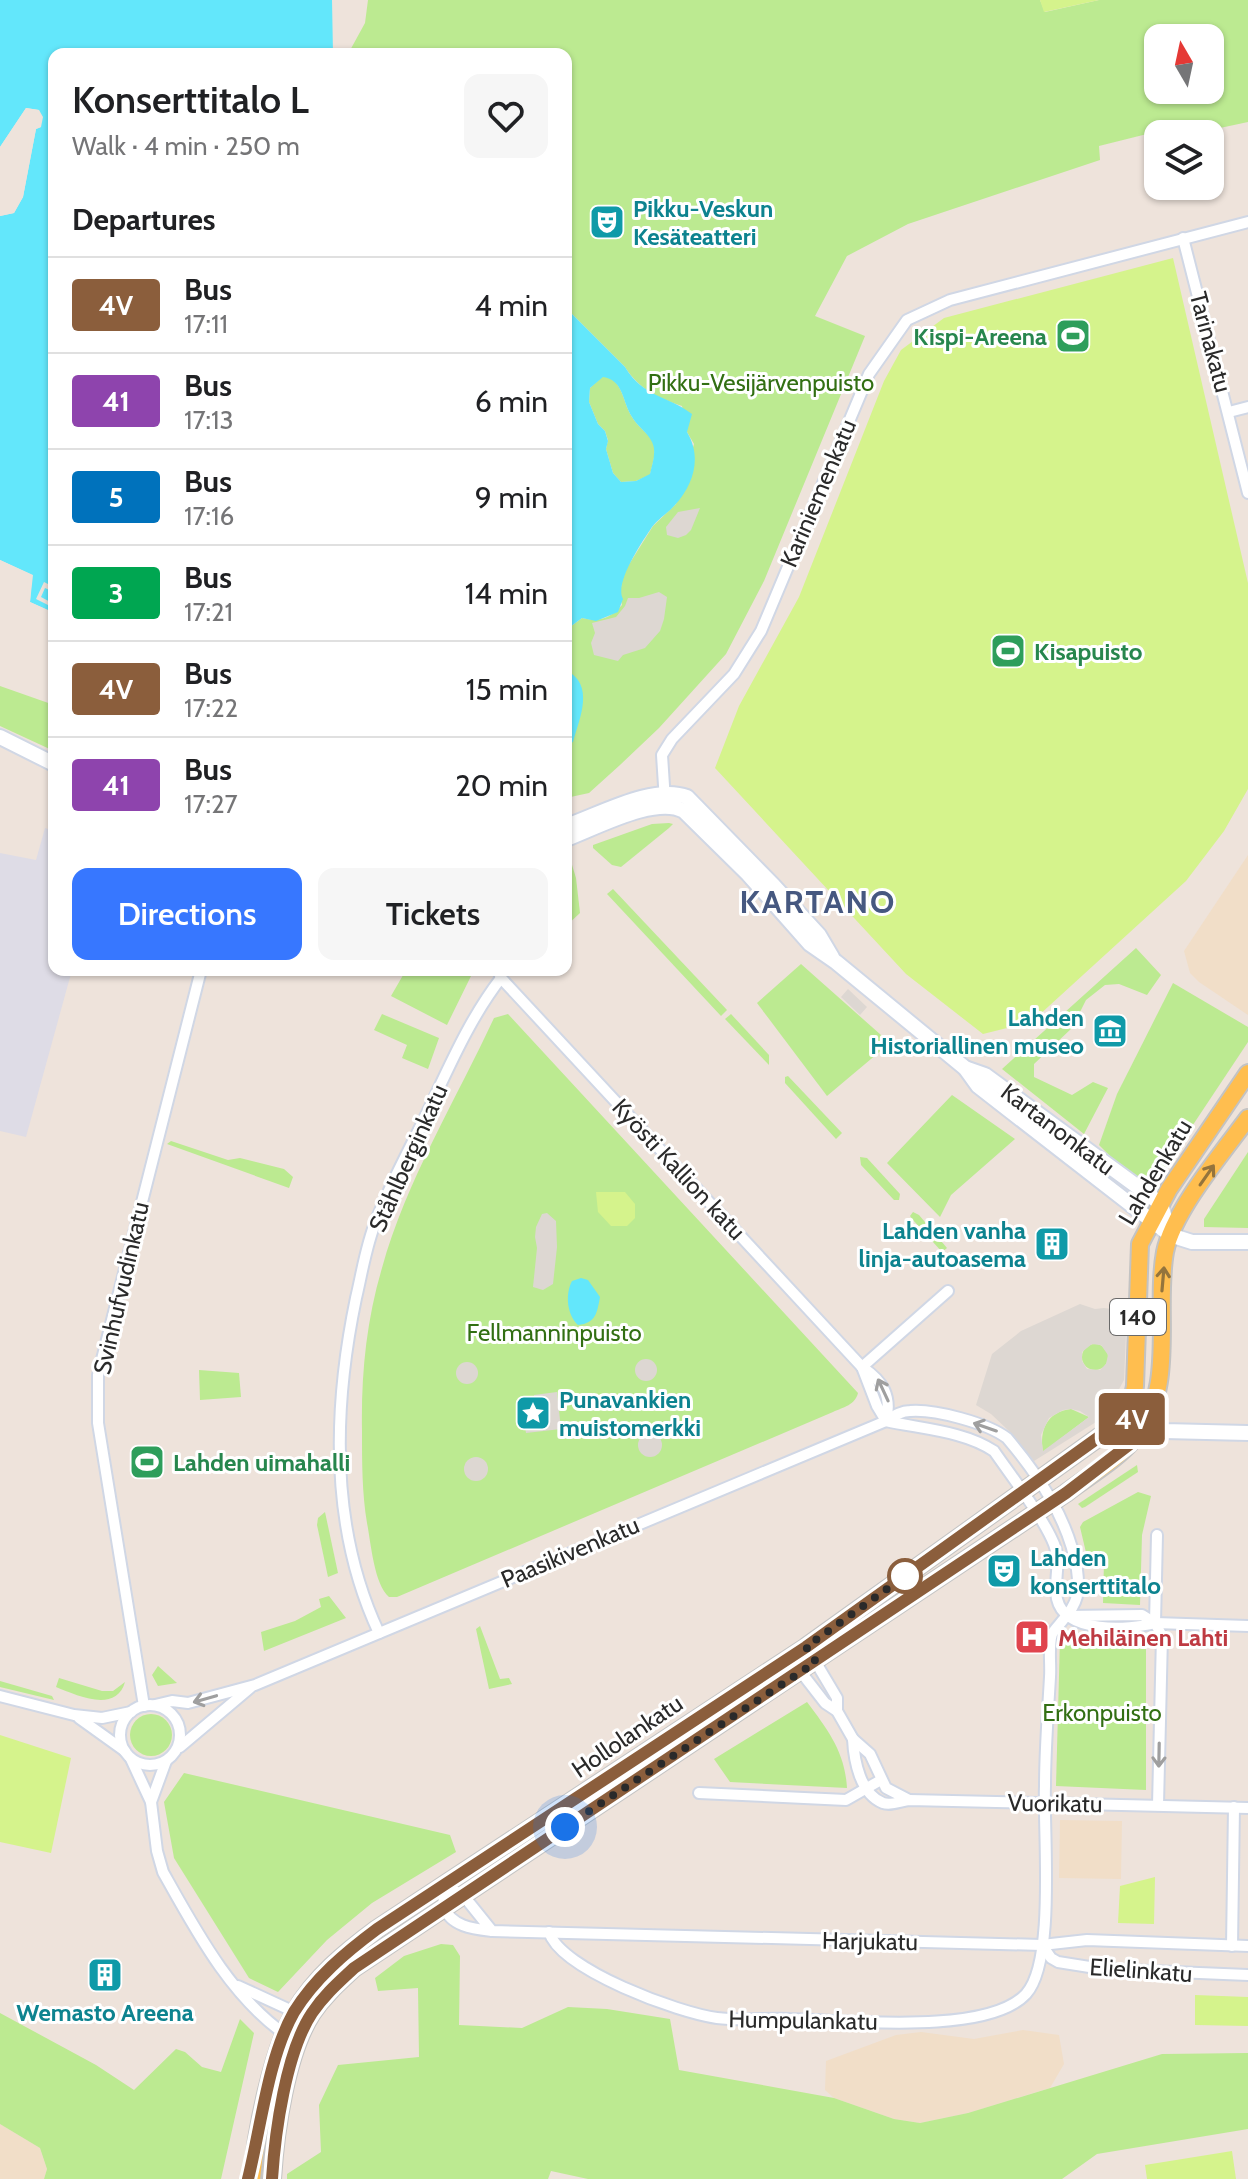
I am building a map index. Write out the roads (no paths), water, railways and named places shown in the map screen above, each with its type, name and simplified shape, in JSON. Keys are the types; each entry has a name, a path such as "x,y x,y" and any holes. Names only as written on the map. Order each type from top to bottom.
{"main road":[{"path":"0,737 48,761"},
{"name":"Kartanonkatu","path":"664,799 687,797 699,807 819,935 836,962"},
{"name":"Kartanonkatu","path":"664,799 684,811 748,874 810,944 965,1068 978,1086 1170,1235"},
{"path":"572,824 664,799"},
{"path":"572,837 664,799"},
{"name":"Kartanonkatu","path":"965,1068 985,1075 1161,1204"},
{"name":"Lahdenkatu","path":"1021,1493 1113,1427 1132,1401 1137,1372 1140,1244 1161,1204 1248,1073"},
{"name":"Lahdenkatu","path":"1144,1425 1158,1384 1162,1285 1165,1250 1170,1235 1188,1203 1248,1118"},
{"path":"1161,1204 1170,1235 1192,1242 1248,1242"},
{"path":"1123,1414 1164,1431 1248,1433"},
{"name":"140","path":"1035,1513 1130,1444 1144,1425"},
{"name":"Hollolankatu","path":"250,2179 264,2103 301,2016 341,1956 377,1929 806,1647 1021,1493"},
{"name":"Hollolankatu","path":"301,2016 354,1968 1035,1513"},
{"name":"Hollolankatu","path":"272,2179 274,2146 291,2038"}],"street":[{"name":"Kariniemenkatu","path":"664,799 662,755 672,739 734,674 761,631 869,374 907,320 950,300 1248,222"},
{"name":"Tarinakatu","path":"1183,238 1248,493"},
{"path":"1229,412 1248,407"},
{"name":"Svinhufvudinkatu","path":"149,1705 98,1423 98,1375 199,976"},
{"name":"Ståhlberginkatu","path":"379,1633 360,1584 339,1468 342,1380 350,1326 375,1222 462,1041 498,976"},
{"name":"Kyösti Kallion katu","path":"501,976 862,1367 879,1379 889,1406 886,1421"},
{"path":"862,1367 948,1291"},
{"name":"Paasikivenkatu","path":"149,1705 172,1701 188,1703 255,1685 910,1411 937,1413 997,1431 1020,1453 1038,1481 1059,1497 1077,1574 1077,1601 1067,1616"},
{"path":"886,1421 982,1443 994,1451 1056,1550 1057,1601 1067,1616 1142,1615 1155,1623 1248,1626"},
{"path":"1157,1535 1155,1623 1162,1636 1158,1805"},
{"name":"Humpulankatu","path":"549,1932 551,1941 569,1958 626,1988 670,2007 717,2018 924,2022 973,2017 1004,2009 1025,1994 1036,1977 1042,1945 1052,1633 1067,1616"},
{"path":"806,1647 837,1698 837,1711"},
{"path":"790,1657 825,1703 837,1711 853,1739 870,1754 886,1788 909,1800"},
{"name":"Paasikivenkatu","path":"177,1750 255,1685"},
{"path":"0,1696 74,1715 102,1718 149,1705 170,1712 181,1734 177,1750 166,1761 151,1802"},
{"path":"131,1712 120,1730 127,1754 144,1781 151,1802 163,1872 232,1983 266,2020 291,2038"},
{"path":"74,1715 147,1765 166,1761"},
{"path":"853,1739 854,1758 868,1789"},
{"path":"699,1793 846,1800 881,1780"},
{"name":"Vuorikatu","path":"868,1789 882,1803 889,1804 909,1800 1248,1808"},
{"path":"1232,1946 1234,1807"},
{"path":"444,1907 444,1886 463,1895 492,1931"},
{"name":"Harjukatu","path":"444,1907 455,1921 465,1927 492,1931 1042,1945 1087,1940 1248,1946"},
{"name":"Elielinkatu","path":"1042,1945 1058,1962 1102,1969 1248,1975"},
{"path":"232,1983 301,2016"}],"water":[{"path":"0,0 332,0 333,48 48,48 48,610 30,602 32,575 0,560 0,216 14,213 23,197 36,129 41,127 39,110 26,108 0,147"},
{"path":"572,314 640,385 692,414 687,432 692,441 695,461 682,497 652,527 630,563 622,583 623,599 618,612 596,621 582,618 572,626","holes":["603,377 615,382 632,417 653,446 650,474 636,481 621,482 613,473 605,431 598,424 589,402 590,388"]},
{"path":"572,674 583,693 582,712 573,742"},
{"path":"581,1278 588,1280 600,1297 595,1316 589,1322 578,1325 571,1316 568,1298 572,1281"}],"place":[{"name":"Pikku-Veskun Kesäteatteri","path":"607,222"},
{"name":"Kispi-Areena","path":"1073,336"},
{"name":"Kisapuisto","path":"1008,651"},
{"name":"Lahden Historiallinen museo","path":"1110,1031"},
{"name":"Lahden vanha linja-autoasema","path":"1052,1244"},
{"name":"Punavankien muistomerkki","path":"533,1413"},
{"name":"Lahden uimahalli","path":"147,1462"},
{"name":"Lahden konserttitalo","path":"1004,1571"},
{"name":"Mehiläinen Lahti","path":"1032,1637"},
{"name":"Wemasto Areena","path":"105,1975"}],"district":[{"name":"KARTANO","path":"818,901"}],"park label":[{"name":"Pikku-Vesijärvenpuisto","path":"761,382"},
{"name":"Fellmanninpuisto","path":"554,1332"},
{"name":"Erkonpuisto","path":"1102,1712"}]}
